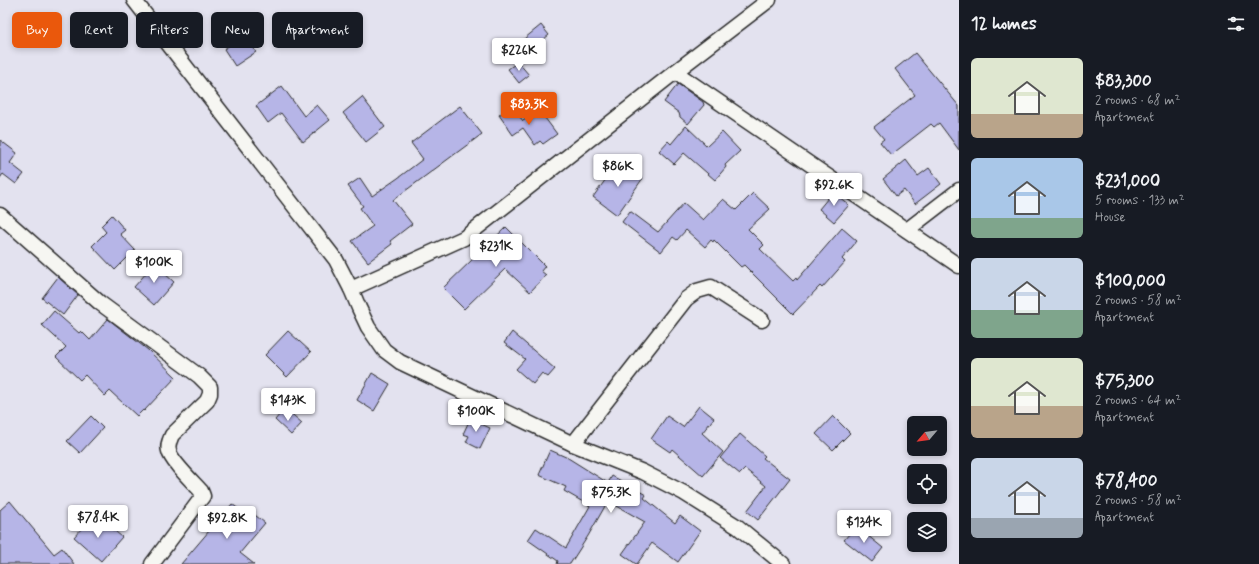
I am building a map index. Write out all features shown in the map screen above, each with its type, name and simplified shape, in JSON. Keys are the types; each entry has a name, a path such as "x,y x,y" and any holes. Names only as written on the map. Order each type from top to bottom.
{"street":[{"path":"134,0 336,260 368,327 384,350 400,362 573,444 643,472 684,493 738,527 783,564"},
{"path":"351,289 464,238 674,72 769,0"},
{"path":"674,72 959,266"},
{"path":"907,230 959,190"},
{"path":"0,215 100,303 199,376 210,387 210,394 207,401 172,435 168,450 172,458 201,491 203,496 152,564"},
{"path":"573,444 686,299 697,291 711,287 762,320"}],"building":[{"path":"541,25 549,35 527,53 519,43"},
{"path":"253,48 256,52 235,66 224,49"},
{"path":"915,53 959,106 959,150 939,123 934,127 931,124 891,155 880,142 884,139 874,127 915,95 895,69"},
{"path":"518,62 529,75 519,83 508,69"},
{"path":"678,84 703,102 704,105 688,124 680,117 679,113 664,102"},
{"path":"282,86 304,116 317,105 330,120 303,142 281,113 268,123 256,106"},
{"path":"362,97 385,127 366,142 343,113"},
{"path":"460,106 482,134 393,200 412,224 390,241 392,244 368,262 352,241 373,226 360,208 363,206 348,186 360,178 372,196 398,178 423,159 411,143"},
{"path":"512,106 523,121 539,110 557,134 543,144 540,141 535,145 523,128 513,135 499,115"},
{"path":"686,126 707,146 722,132 740,151 725,165 726,167 715,180 684,153 674,164 659,151 668,141 671,144"},
{"path":"0,140 17,153 10,163 24,174 16,184 3,174 0,178"},
{"path":"906,160 918,176 929,168 941,184 915,204 904,190 896,196 883,179"},
{"path":"619,161 643,178 617,215 593,197"},
{"path":"833,192 849,205 834,222 819,209"},
{"path":"753,193 770,209 748,229 764,245 760,249 793,281 796,278 797,280 842,228 857,241 842,259 845,262 822,288 820,286 793,314 744,265 741,267 714,240 713,242 711,240 705,247 686,230 677,240 673,237 661,252 622,222 630,211 658,232 684,203 703,220 723,199 736,210"},
{"path":"112,215 125,230 120,234 135,250 115,270 92,246 106,232 101,226"},
{"path":"506,227 545,266 541,271 546,275 530,292 505,269 464,309 443,288"},
{"path":"154,264 174,282 154,305 134,287"},
{"path":"58,277 78,295 63,315 42,298"},
{"path":"54,311 79,333 81,331 90,340 108,319 148,350 176,377 144,411 143,410 137,416 110,391 105,396 85,375 80,380 56,357 66,347 42,325"},
{"path":"288,331 311,352 287,377 265,355"},
{"path":"512,332 555,369 548,377 542,373 533,384 516,369 525,359 504,343"},
{"path":"372,373 390,384 374,411 357,400"},
{"path":"699,406 714,418 702,433 723,452 703,476 672,449 670,452 651,439 667,416 683,427"},
{"path":"285,408 302,423 291,435 275,420"},
{"path":"91,416 103,428 80,453 67,441"},
{"path":"833,416 850,433 833,450 816,434"},
{"path":"470,419 490,428 480,449 466,442 469,436 463,434"},
{"path":"740,434 765,456 763,458 790,479 758,520 747,511 766,486 745,469 740,474 720,458"},
{"path":"550,450 568,458 608,483 612,476 646,495 644,498 675,523 680,516 700,531 678,562 652,543 636,564 622,554 645,522 608,501 570,564 557,564 558,561 528,540 536,528 566,548 590,506 564,491 566,487 539,475"},
{"path":"10,501 54,554 62,548 74,564 0,564 0,510"},
{"path":"232,504 248,516 251,512 265,523 240,553 254,564 181,564"},
{"path":"90,519 98,525 100,523 107,529 109,526 122,537 101,561 74,537"},
{"path":"856,526 883,548 872,562 844,540"}]}
